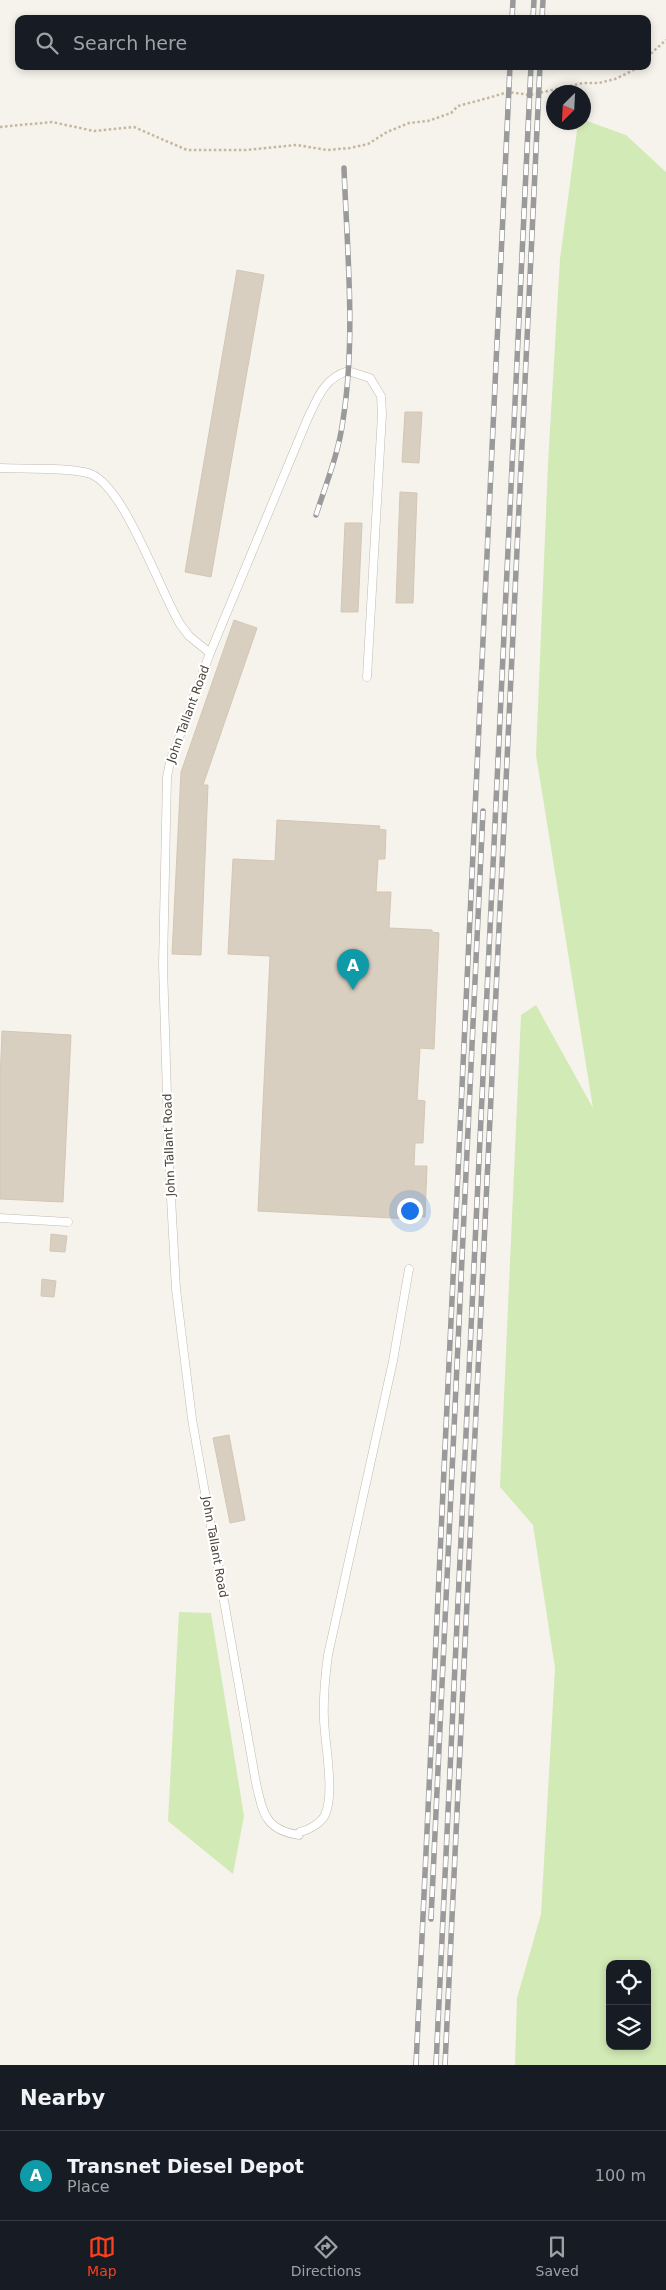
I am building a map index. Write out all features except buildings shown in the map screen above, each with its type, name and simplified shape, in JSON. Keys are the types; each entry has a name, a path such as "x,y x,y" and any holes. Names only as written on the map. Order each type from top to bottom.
{"lane":[{"name":"John Tallant Road","path":"367,677 382,414 380,396 372,380 348,371 332,378 324,387 316,402 210,653 170,762 166,794 163,965 168,1161 174,1259 183,1350 192,1419 252,1760 263,1812 272,1826 285,1833 299,1835 300,1832 308,1830 324,1816 327,1804 328,1784 324,1691 328,1655 393,1361 409,1269"},
{"name":"John Tallant Road","path":"0,468 92,474 106,486 117,500 132,526 180,624 189,636 210,653"},
{"path":"0,1218 68,1222"}],"path":[{"path":"651,53 666,40"},
{"path":"0,127 52,122 94,131 134,127 188,150 246,150 297,145 327,150 350,148 368,144 387,132 409,123 428,121 451,113 458,106 508,92 530,95 583,84 599,83 615,79 633,70"}],"green space":[{"path":"591,122 626,135 666,172 666,2065 515,2065 517,1998 541,1914 555,1668 533,1525 500,1487 521,1015 536,1005 593,1108 536,755 548,464 560,259 577,130 591,130"},
{"path":"179,1612 211,1613 244,1816 233,1874 168,1821"}],"railway":[{"path":"512,15 513,0"},
{"path":"533,15 534,0"},
{"path":"542,15 543,0"},
{"path":"416,2065 510,70"},
{"path":"436,2065 531,70"},
{"path":"445,2065 540,70"},
{"path":"316,515 338,444 347,389 350,294 344,168"},
{"path":"431,1919 483,811"}],"place":[{"name":"Transnet Diesel Depot","path":"353,990"}]}
